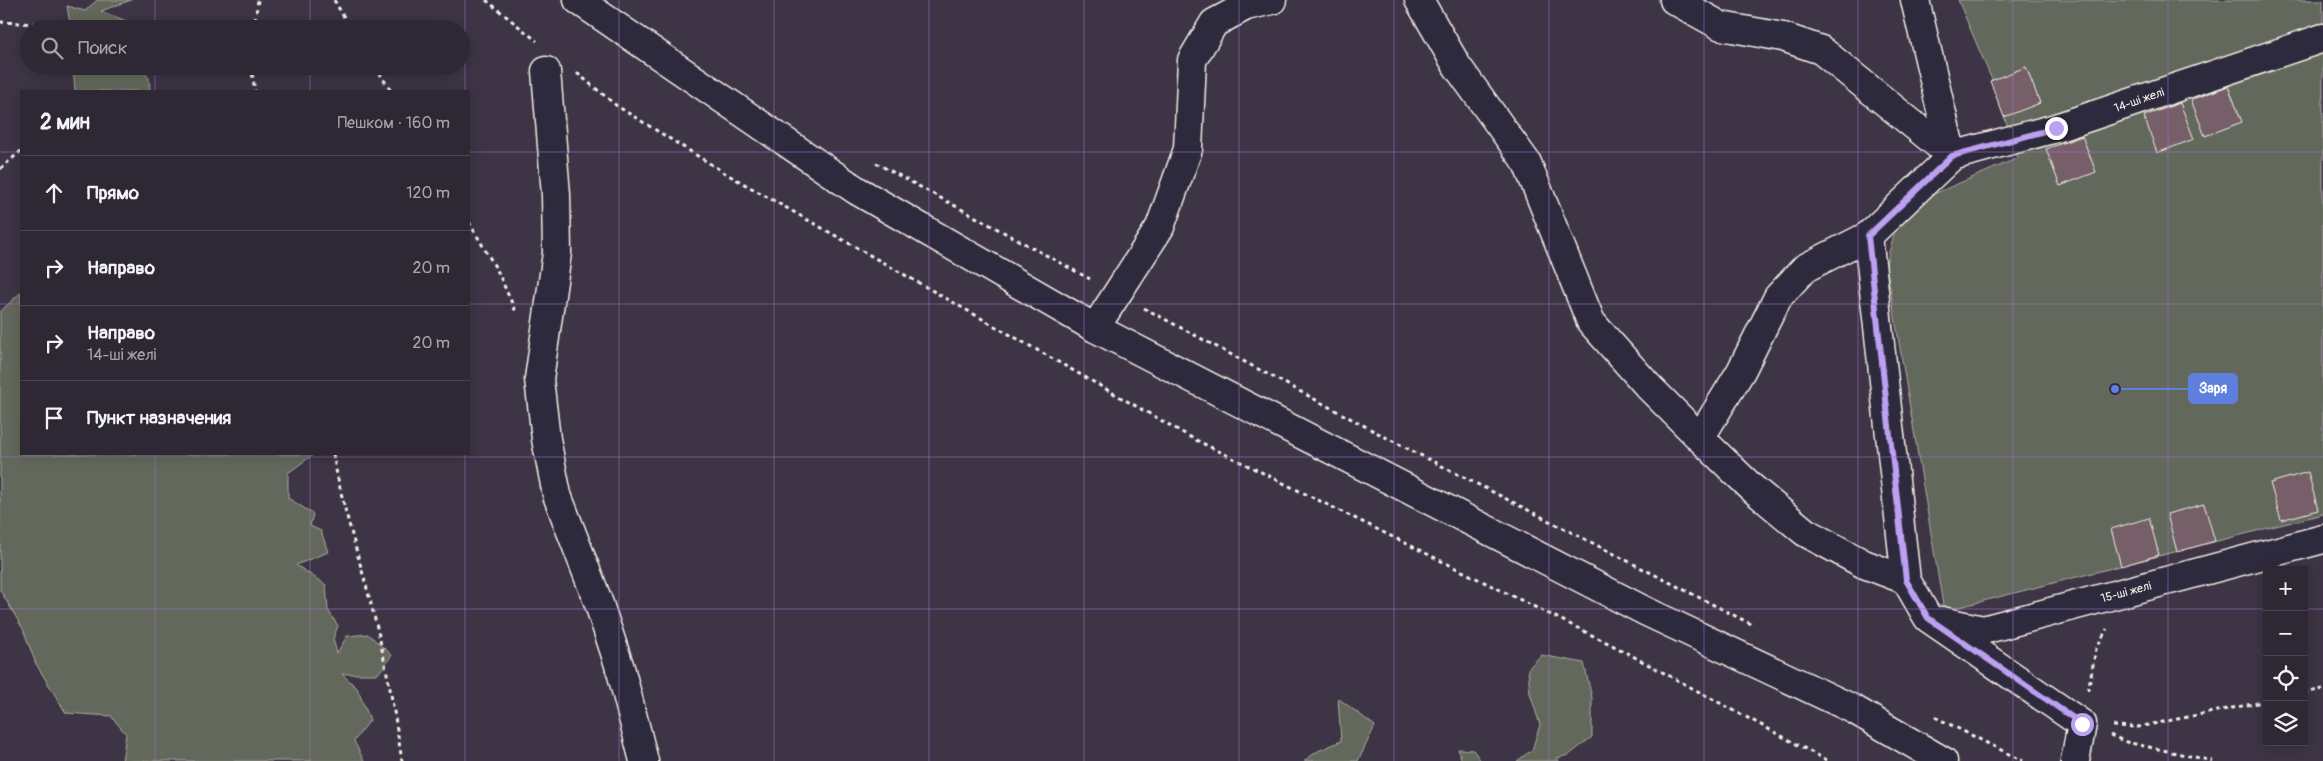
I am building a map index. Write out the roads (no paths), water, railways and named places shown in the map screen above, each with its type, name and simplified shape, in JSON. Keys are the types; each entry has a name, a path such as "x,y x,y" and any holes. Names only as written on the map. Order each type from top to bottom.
{"street":[{"path":"578,0 856,190 1095,328 1645,611 1853,709 1943,761"},
{"path":"1095,328 1160,227 1188,150 1192,60 1214,23 1246,6 1272,0"},
{"path":"1419,0 1457,66 1527,163 1591,322 1648,386 1700,438 1752,488 1804,532 1864,564 1906,580"},
{"path":"1674,0 1721,26 1784,37 1821,50 1952,156"},
{"path":"1915,0 1952,156"},
{"name":"14-ші желі","path":"1952,156 2056,128 2323,38"},
{"path":"559,70 556,195 557,253 539,379 546,439 557,495 599,604 621,671 644,761"},
{"path":"1700,438 1741,371 1778,297 1805,268 1868,236 1952,156"},
{"path":"1868,236 1906,580 1928,618 2082,724 2075,761"},
{"name":"15-ші желі","path":"1928,618 1983,630 2323,539"}],"place":[{"name":"Заря","path":"2115,389"}]}
